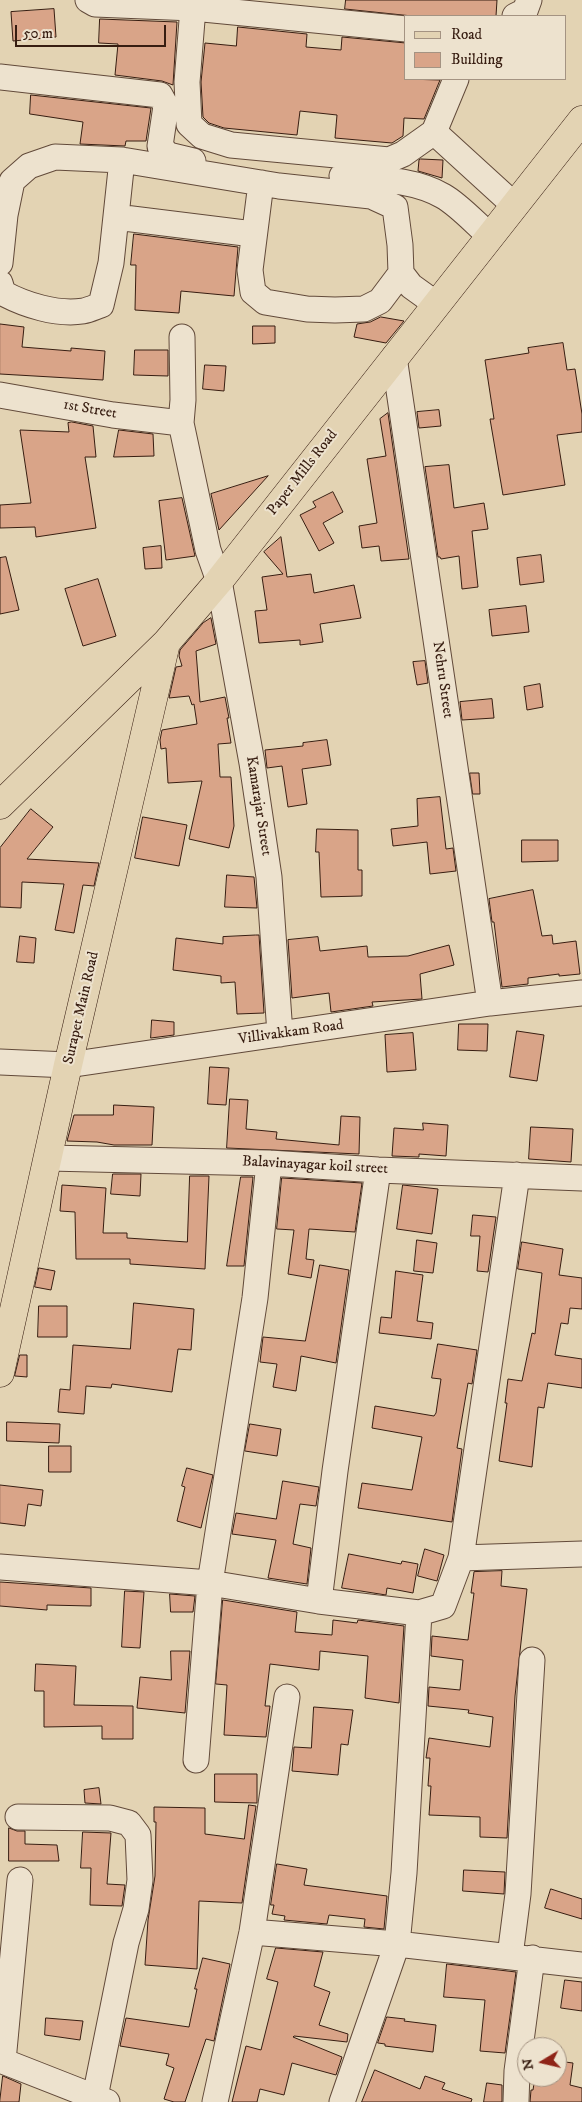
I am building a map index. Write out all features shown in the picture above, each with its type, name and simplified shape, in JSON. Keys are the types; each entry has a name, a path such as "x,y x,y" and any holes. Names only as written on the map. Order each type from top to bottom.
{"main road":[{"name":"Paper Mills Road","path":"0,805 166,643 219,581 582,120"},
{"name":"Surapet Main Road","path":"0,1373 68,1065 166,643"}],"street":[{"path":"88,0 95,4 192,8 404,29"},
{"path":"518,15 525,12 529,0"},
{"path":"192,8 187,107 189,124 202,136 232,145 389,160 403,154 434,132 456,80"},
{"path":"0,69 0,91"},
{"path":"0,77 160,95 166,106 160,146 168,155 182,160 394,181 420,186 444,196 490,236"},
{"path":"434,132 514,205"},
{"path":"0,263 5,215 12,181 23,171 29,166 55,157 122,160 261,183 372,196 396,207 401,273 411,286 436,304"},
{"path":"0,283 3,294 20,302 61,311 83,311 101,305 111,264 122,160"},
{"path":"261,183 253,234 250,270 253,292 266,302 326,310 364,308 380,301 401,273"},
{"path":"116,217 253,234"},
{"name":"Kamarajar Street","path":"182,337 183,400 181,423 208,550 219,581 252,763 269,877 280,1034"},
{"name":"Nehru Street","path":"394,357 490,1003"},
{"name":"1st Street","path":"0,395 113,415 181,423"},
{"name":"Villivakkam Road","path":"0,1062 68,1065 490,1003 582,993"},
{"name":"Balavinayagar koil street","path":"48,1158 269,1163 378,1170 582,1178"},
{"path":"196,1760 210,1583 255,1298 269,1163"},
{"path":"319,1601 335,1471 378,1170"},
{"path":"0,1567 210,1583 319,1601 420,1613 443,1606 461,1558 517,1175"},
{"path":"461,1558 582,1554"},
{"path":"342,2102 396,1944 404,1873 420,1613"},
{"path":"516,2102 521,1957 518,1894 532,1660"},
{"path":"215,2102 252,1932 287,1698"},
{"path":"18,1816 110,1818 129,1823 138,1835 140,1880 136,1909 126,1943 99,2100 2,2061 20,1880"},
{"path":"252,1932 396,1944 582,1965"}],"building":[{"path":"346,0 497,0 496,15 404,15 345,9"},
{"path":"54,9 56,37 13,41 11,12"},
{"path":"100,19 177,22 173,85 162,81 115,75 118,44 99,43"},
{"path":"238,27 307,34 306,47 341,50 342,37 404,43 404,80 440,80 424,119 404,118 403,136 392,143 335,138 337,115 300,111 297,135 224,128 209,123 203,117 201,82 205,43 236,46"},
{"path":"31,95 151,108 146,141 126,141 125,146 80,144 83,122 30,114"},
{"path":"419,160 443,160 442,178 418,171"},
{"path":"134,234 238,247 234,296 181,291 179,313 135,310 136,265 131,265"},
{"path":"381,317 404,321 386,343 354,337 357,324 370,322"},
{"path":"0,324 24,327 22,347 71,351 71,348 105,351 103,380 0,374"},
{"path":"253,326 275,326 275,343 253,344"},
{"path":"563,343 567,370 575,369 582,414 582,432 557,435 565,485 503,495 490,419 494,419 485,360 529,353 528,348"},
{"path":"135,350 168,350 168,376 134,375"},
{"path":"205,365 226,366 224,391 203,389"},
{"path":"439,410 441,426 419,428 417,412"},
{"path":"388,413 409,559 381,561 379,546 362,548 359,526 377,523 367,459 386,456 380,419"},
{"path":"68,423 93,426 96,457 85,457 96,528 36,537 35,527 0,528 0,505 31,503 20,430 69,432"},
{"path":"119,430 153,434 154,456 114,457"},
{"path":"449,465 454,508 484,503 488,529 472,531 478,587 462,589 459,556 441,559 438,557 425,467"},
{"path":"268,476 219,530 211,494"},
{"path":"333,492 343,512 323,523 334,543 319,551 300,515 316,507 313,502"},
{"path":"182,498 195,556 166,560 159,501"},
{"path":"281,537 287,577 311,574 314,593 354,585 361,618 320,624 323,642 300,645 300,640 259,643 255,611 267,610 262,577 283,574 264,552"},
{"path":"161,546 162,568 145,569 143,548"},
{"path":"541,555 544,582 520,585 517,558"},
{"path":"6,557 19,610 0,614 0,558"},
{"path":"98,579 116,636 83,646 65,589"},
{"path":"526,606 529,632 492,636 489,610"},
{"path":"211,618 216,644 196,651 200,702 225,697 229,718 227,718 231,743 218,744 220,777 231,777 234,826 229,848 189,839 202,781 168,783 166,748 161,749 160,740 162,730 197,724 194,704 192,705 189,696 169,698 176,667 182,666 179,656 180,650 203,623"},
{"path":"425,661 428,683 417,685 413,662"},
{"path":"540,684 543,707 527,710 524,687"},
{"path":"492,699 494,718 462,720 460,702"},
{"path":"327,740 331,765 302,769 307,804 288,807 282,766 267,768 265,750 303,746 303,743"},
{"path":"470,773 479,773 480,794 473,794"},
{"path":"440,797 446,849 453,848 456,871 430,874 427,842 393,846 391,829 418,826 417,799"},
{"path":"31,809 53,827 27,859 99,863 94,886 83,885 74,933 55,930 64,884 22,882 21,908 0,907 0,848"},
{"path":"143,817 187,825 179,866 135,858"},
{"path":"317,829 358,830 358,870 362,870 362,896 321,897 319,852 316,852"},
{"path":"522,840 558,840 558,861 522,862"},
{"path":"227,875 254,877 257,908 225,907"},
{"path":"533,890 542,936 552,935 553,944 576,941 580,974 559,976 559,974 528,978 528,984 502,987 494,922 492,922 489,899"},
{"path":"259,935 264,1013 237,1014 235,982 221,983 221,976 173,970 176,938 223,944 223,937"},
{"path":"20,936 36,938 34,963 17,962"},
{"path":"318,937 320,951 367,946 368,957 408,956 449,945 454,965 420,974 422,999 372,1002 373,1006 331,1012 329,993 292,998 288,940"},
{"path":"152,1020 174,1022 174,1035 151,1038"},
{"path":"459,1024 488,1024 487,1051 458,1050"},
{"path":"517,1031 544,1035 537,1081 510,1077"},
{"path":"413,1033 416,1070 387,1072 385,1035"},
{"path":"210,1067 229,1068 226,1105 208,1104"},
{"path":"230,1099 248,1100 246,1129 277,1132 276,1139 339,1145 341,1116 360,1117 359,1154 227,1148"},
{"path":"114,1105 154,1107 152,1145 114,1145 97,1142 67,1141 74,1115 113,1115"},
{"path":"423,1123 448,1125 446,1156 419,1154 419,1157 392,1156 394,1128 423,1130"},
{"path":"531,1127 573,1129 571,1162 529,1159"},
{"path":"113,1174 141,1174 140,1196 111,1194"},
{"path":"190,1176 209,1176 205,1269 130,1264 130,1259 76,1259 75,1212 60,1211 62,1185 106,1188 103,1233 127,1233 127,1238 187,1242"},
{"path":"241,1177 253,1177 244,1266 227,1266"},
{"path":"282,1178 362,1183 355,1232 309,1229 306,1259 314,1260 311,1278 288,1274 294,1230 277,1229"},
{"path":"403,1185 438,1189 432,1234 397,1229"},
{"path":"473,1215 496,1217 488,1272 477,1271 480,1236 471,1236"},
{"path":"417,1240 437,1243 433,1273 414,1271"},
{"path":"522,1242 563,1249 559,1275 582,1278 582,1309 570,1308 568,1324 561,1323 555,1355 582,1359 582,1388 548,1383 544,1408 538,1407 532,1467 499,1461 507,1403 505,1403 508,1379 522,1381 532,1333 535,1334 542,1273 518,1269"},
{"path":"320,1265 349,1270 336,1363 301,1356 296,1391 273,1387 277,1364 260,1362 263,1337 305,1341"},
{"path":"39,1268 55,1271 51,1290 35,1287"},
{"path":"396,1271 423,1275 417,1321 433,1323 431,1339 379,1333 381,1317 391,1318"},
{"path":"134,1303 194,1309 191,1350 178,1349 172,1392 112,1384 111,1388 86,1386 84,1414 58,1412 60,1389 70,1390 73,1345 130,1349"},
{"path":"39,1306 67,1306 67,1337 38,1337"},
{"path":"438,1344 477,1350 472,1384 468,1383 457,1448 462,1449 452,1522 358,1508 362,1483 412,1490 422,1437 372,1428 375,1406 434,1416 441,1379 432,1378"},
{"path":"20,1355 27,1355 27,1377 15,1376"},
{"path":"7,1422 60,1424 59,1443 7,1441"},
{"path":"250,1424 281,1429 277,1456 245,1451"},
{"path":"49,1446 71,1446 71,1472 49,1472"},
{"path":"187,1468 213,1475 201,1528 177,1521 185,1487 182,1486"},
{"path":"283,1481 319,1487 316,1506 300,1504 293,1544 311,1548 307,1584 268,1578 276,1540 232,1534 236,1513 276,1519"},
{"path":"0,1485 43,1490 41,1506 28,1504 25,1526 0,1523"},
{"path":"425,1549 444,1555 437,1581 418,1576"},
{"path":"349,1554 401,1564 402,1561 418,1564 413,1593 387,1588 386,1595 342,1588"},
{"path":"502,1571 501,1586 527,1589 515,1696 507,1838 480,1837 480,1817 429,1815 431,1786 428,1786 430,1758 426,1758 429,1738 490,1747 493,1717 468,1713 469,1710 428,1706 429,1687 460,1690 463,1660 431,1656 432,1636 468,1640 474,1593 471,1593 474,1572"},
{"path":"0,1582 91,1588 91,1606 47,1605 47,1610 0,1606"},
{"path":"125,1591 144,1592 140,1648 122,1647"},
{"path":"170,1594 195,1596 193,1612 171,1612"},
{"path":"223,1600 297,1612 295,1632 332,1635 333,1620 357,1623 358,1620 404,1626 399,1703 365,1698 368,1656 320,1651 319,1670 270,1664 265,1706 270,1706 266,1737 224,1735 227,1685 216,1684"},
{"path":"171,1651 190,1651 185,1713 137,1708 140,1677 171,1680"},
{"path":"36,1664 76,1666 74,1705 133,1706 133,1739 102,1739 102,1726 44,1727 44,1691 35,1691"},
{"path":"314,1707 353,1710 348,1745 341,1744 338,1775 292,1771 294,1747 311,1748"},
{"path":"215,1774 257,1774 257,1803 215,1802"},
{"path":"99,1788 101,1804 85,1803 84,1790"},
{"path":"249,1805 256,1806 242,1903 199,1901 197,1969 145,1965 148,1920 155,1876 156,1822 154,1822 154,1807 205,1808 205,1834 244,1839"},
{"path":"9,1828 25,1831 25,1844 57,1845 59,1861 9,1861"},
{"path":"83,1832 111,1833 107,1884 125,1885 122,1906 90,1905 91,1868 81,1868"},
{"path":"277,1864 307,1869 304,1885 387,1896 384,1929 364,1927 365,1919 329,1915 327,1924 284,1920 285,1916 272,1914 274,1905 271,1905"},
{"path":"464,1870 505,1872 504,1894 463,1891"},
{"path":"551,1889 582,1899 582,1919 545,1908"},
{"path":"276,1948 323,1952 314,1986 330,1992 319,2025 348,2034 347,2042 294,2036 342,2057 336,2075 292,2063 284,2095 260,2089 257,2102 232,2102 246,2046 261,2050 278,1982 267,1979"},
{"path":"203,1958 230,1964 214,2041 206,2039 185,2102 174,2102 164,2099 174,2068 166,2065 169,2054 120,2046 126,2018 189,2027 197,1989 195,1989"},
{"path":"447,1964 516,1972 505,2053 480,2051 485,2000 444,1997"},
{"path":"565,1980 582,1982 582,2011 561,2008"},
{"path":"387,2017 436,2025 433,2052 385,2046 385,2044 378,2043"},
{"path":"46,2018 83,2021 80,2040 45,2035"},
{"path":"567,2062 573,2063 570,2085 582,2088 582,2102 530,2102 531,2090 533,2090 533,2087 567,2087"},
{"path":"375,2070 420,2089 425,2076 445,2083 442,2089 472,2099 471,2102 362,2102"},
{"path":"3,2076 21,2084 19,2102 0,2102"},
{"path":"487,2083 502,2085 502,2102 484,2102"}]}
